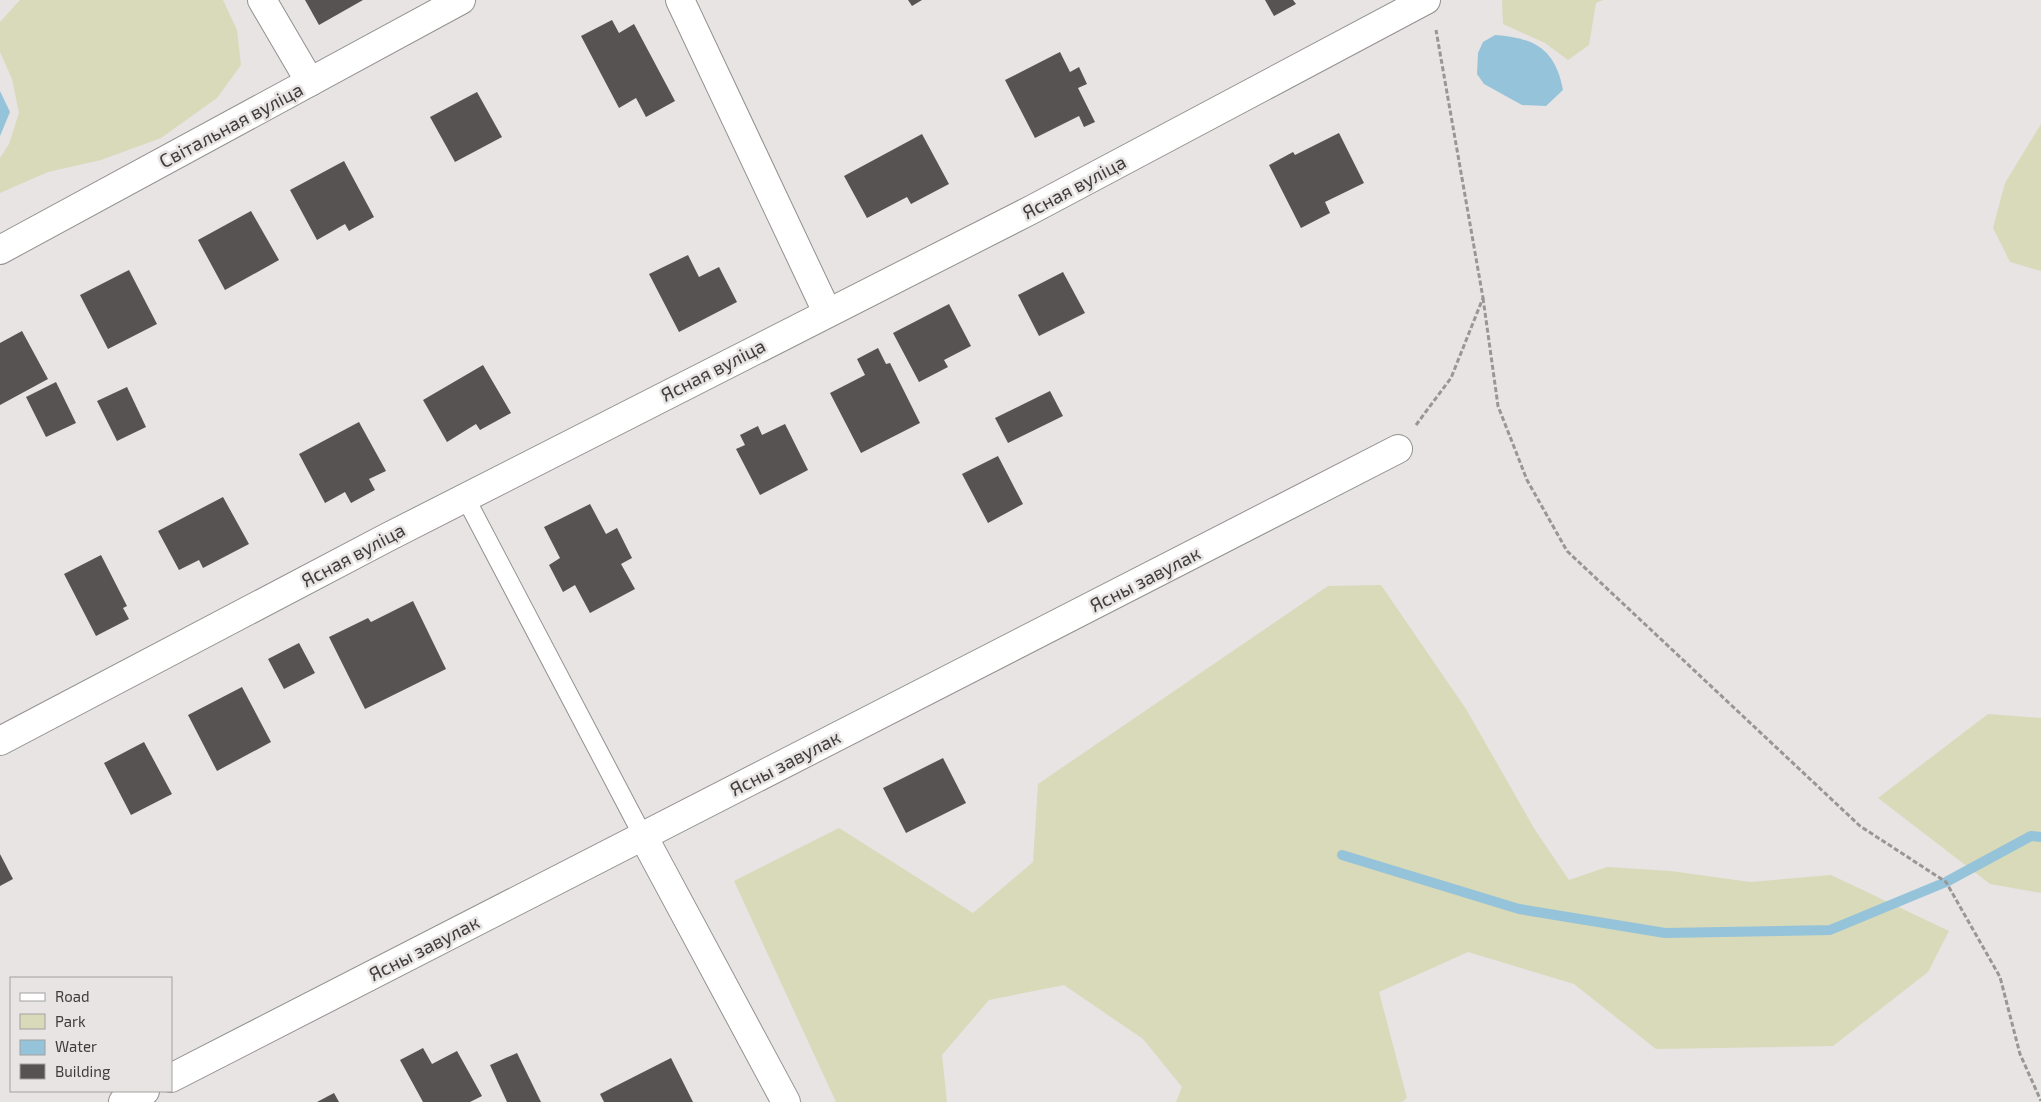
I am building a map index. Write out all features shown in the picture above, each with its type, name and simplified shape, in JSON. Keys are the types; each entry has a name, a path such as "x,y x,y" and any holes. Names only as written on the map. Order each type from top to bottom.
{"street":[{"path":"262,0 310,82"},
{"name":"Світальная вуліца","path":"0,250 461,0"},
{"path":"680,0 827,312"},
{"name":"Ясная вуліца","path":"0,741 465,497 1031,210 1426,0"},
{"name":"Ясны завулак","path":"172,1077 1398,449"},
{"path":"644,836 786,1102"},
{"path":"123,1102 143,1092"}],"lane":[{"path":"465,497 644,836"}],"path":[{"path":"1436,29 1483,298 1498,406 1527,480 1567,551 1860,826 1946,882 2000,977 2020,1054 2041,1101"},
{"path":"1398,449 1451,378 1483,298"}],"green space":[{"path":"20,0 223,0 237,30 241,65 217,98 161,138 101,160 48,172 0,193 0,158 9,144 19,113 12,79 0,52 0,22"},
{"path":"1502,0 1603,0 1596,3 1589,45 1568,60 1545,43 1503,24"},
{"path":"2041,124 2041,271 2010,262 1993,228 2005,183"},
{"path":"1381,585 1466,709 1535,830 1569,880 1607,867 1671,871 1750,882 1831,875 1949,931 1928,972 1833,1046 1656,1049 1574,984 1468,952 1379,992 1407,1098 1402,1102 1176,1102 1182,1087 1143,1039 1064,985 989,1000 942,1055 947,1102 836,1102 734,881 839,828 973,913 1033,862 1038,784 1328,586"},
{"path":"1988,714 2041,718 2041,893 1990,884 1878,798"}],"water":[{"path":"1495,35 1521,39 1541,48 1549,55 1555,65 1563,90 1546,106 1522,105 1484,84 1477,74 1478,53 1483,42"},
{"path":"0,91 10,112 0,136"}],"building":[{"path":"305,0 363,0 319,25"},
{"path":"908,0 922,0 912,6"},
{"path":"1265,0 1293,0 1296,4 1274,16"},
{"path":"612,20 619,33 634,24 675,101 646,117 636,98 619,108 581,36"},
{"path":"1060,52 1070,72 1079,67 1087,84 1078,88 1095,122 1084,127 1079,116 1035,138 1005,80"},
{"path":"477,92 502,137 455,162 430,117"},
{"path":"1339,133 1364,183 1325,202 1330,213 1301,228 1269,165 1293,152 1295,155"},
{"path":"922,134 949,184 911,204 907,197 867,218 844,176"},
{"path":"344,161 374,217 349,231 345,224 317,240 290,190"},
{"path":"251,211 279,260 225,290 198,240"},
{"path":"688,255 699,277 719,267 737,302 679,332 649,274"},
{"path":"129,270 157,324 108,349 80,295"},
{"path":"1063,272 1085,313 1039,336 1018,295"},
{"path":"949,304 971,346 944,360 948,367 919,382 893,333"},
{"path":"22,331 48,379 0,405 0,343"},
{"path":"878,348 886,364 890,363 920,423 861,453 830,393 865,375 857,359"},
{"path":"483,365 511,413 480,430 476,424 447,442 423,400"},
{"path":"56,382 76,423 46,437 26,397"},
{"path":"127,387 146,427 117,441 97,401"},
{"path":"1050,391 1063,416 1008,443 995,418"},
{"path":"359,422 386,471 369,479 375,490 351,503 345,492 325,503 299,454"},
{"path":"785,424 808,470 760,495 736,449 745,445 740,435 758,426 762,435"},
{"path":"998,456 1023,504 988,523 962,474"},
{"path":"223,497 249,544 203,568 199,560 179,570 158,531"},
{"path":"590,504 606,534 617,528 632,558 621,564 635,589 590,613 575,585 563,592 549,565 560,558 544,527"},
{"path":"101,555 127,606 123,608 129,619 96,636 64,574"},
{"path":"413,601 446,669 365,709 329,637 368,618 371,622"},
{"path":"299,643 315,673 284,689 268,659"},
{"path":"242,687 271,742 217,771 188,715"},
{"path":"144,742 172,794 131,815 104,763"},
{"path":"943,758 966,803 906,833 883,788"},
{"path":"0,854 13,879 0,886"},
{"path":"423,1048 432,1064 457,1051 482,1096 470,1102 423,1102 400,1060"},
{"path":"517,1053 541,1102 507,1102 490,1065"},
{"path":"671,1058 693,1102 604,1102 600,1094"},
{"path":"334,1093 339,1102 317,1102"}],"waterway":[{"path":"1342,855 1519,909 1665,933 1830,930 1946,882 2031,836 2041,837"}]}
